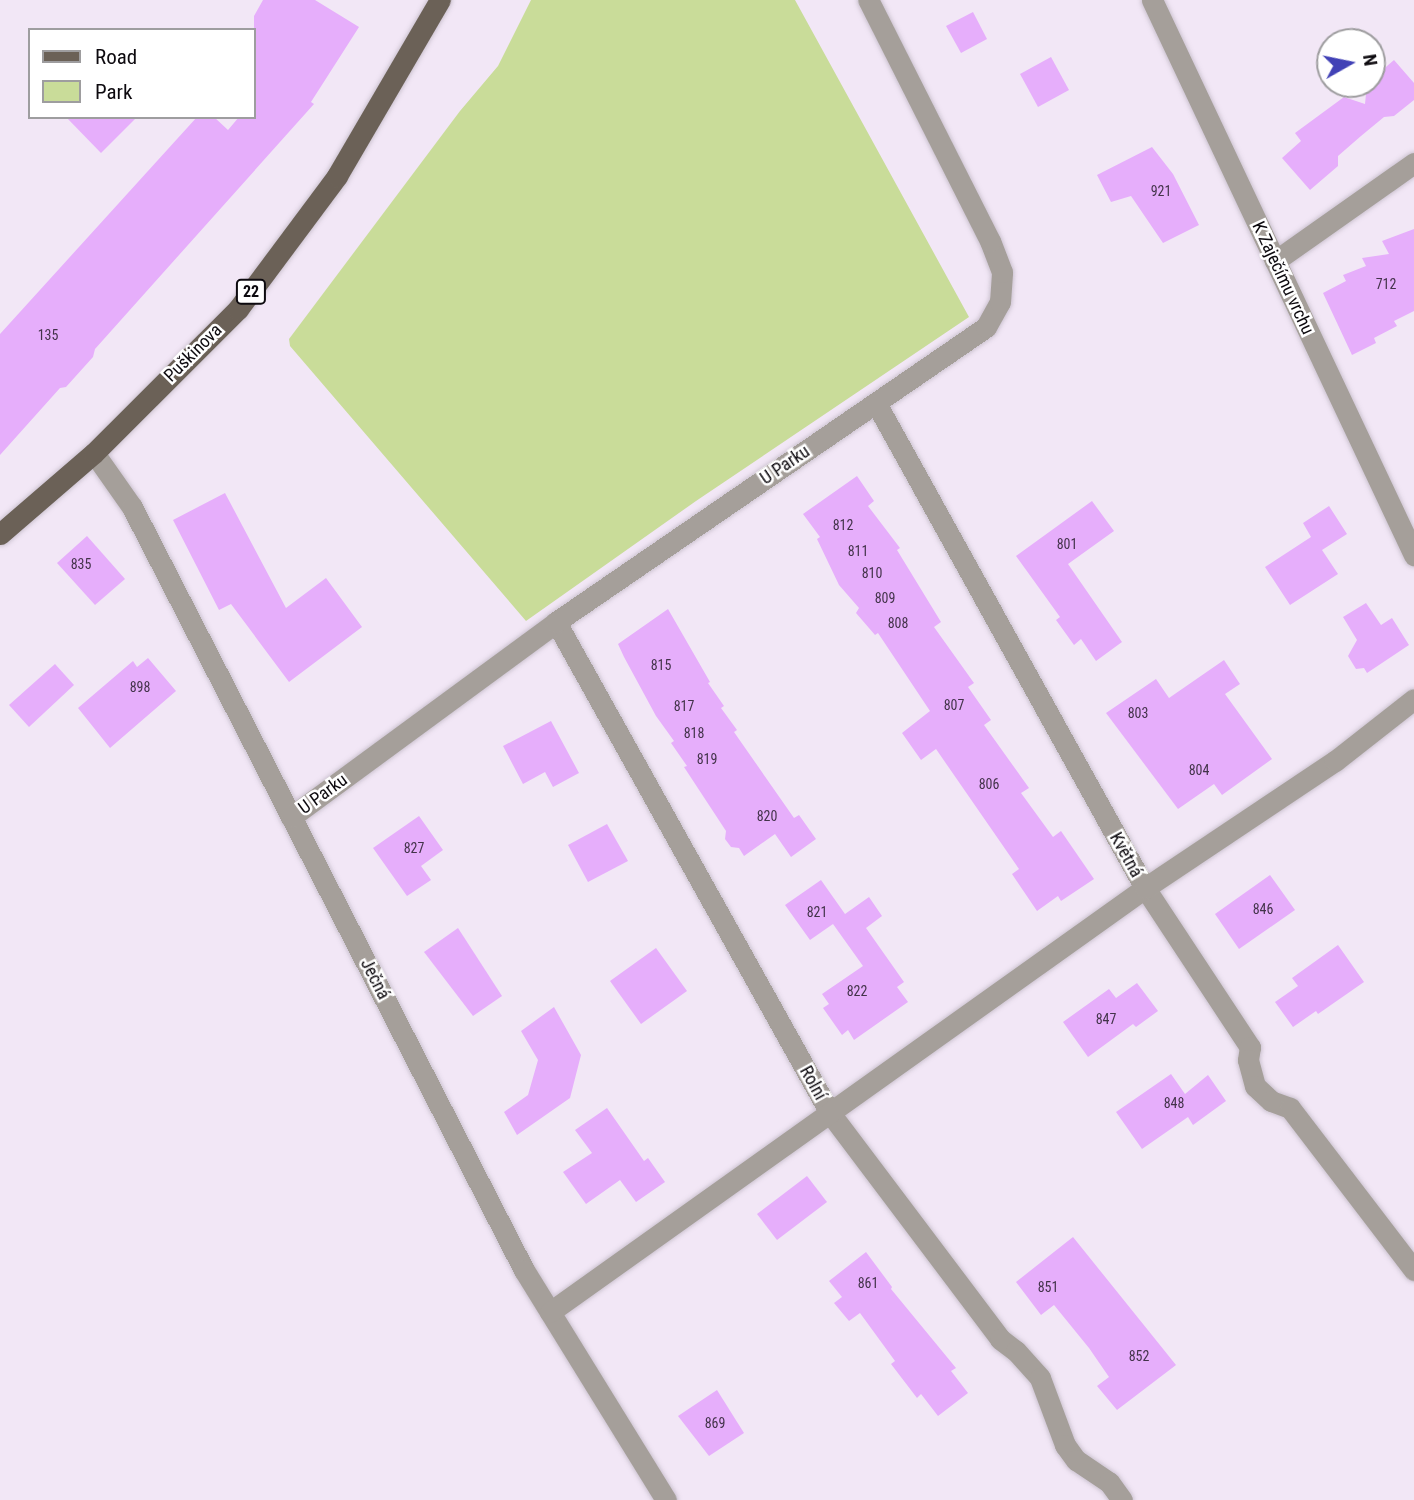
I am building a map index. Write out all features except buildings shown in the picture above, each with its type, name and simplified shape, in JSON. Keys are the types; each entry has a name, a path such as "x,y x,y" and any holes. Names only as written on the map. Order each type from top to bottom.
{"main road":[{"name":"Puškinova","path":"0,534 94,453 238,309 337,176 440,0"}],"street":[{"name":"U Parku","path":"291,817 556,622 986,327 1000,302 1002,272 990,241 868,0"},
{"name":"K Zaječímu vrchu","path":"1152,0 1414,555"},
{"path":"1275,261 1414,163"},
{"name":"Květná","path":"876,403 1145,888 1250,1047 1248,1060 1255,1086 1271,1101 1290,1108 1414,1270"},
{"name":"Ječná","path":"94,453 132,507 524,1270 666,1500"},
{"name":"Rolní","path":"556,622 830,1114 1000,1339 1035,1371 1048,1394 1065,1445 1076,1460 1109,1482 1122,1500"},
{"path":"550,1312 1145,888 1335,761 1414,699"}],"green space":[{"path":"531,0 795,0 969,317 696,501 526,621 290,346 289,339 460,111 498,66"}]}
